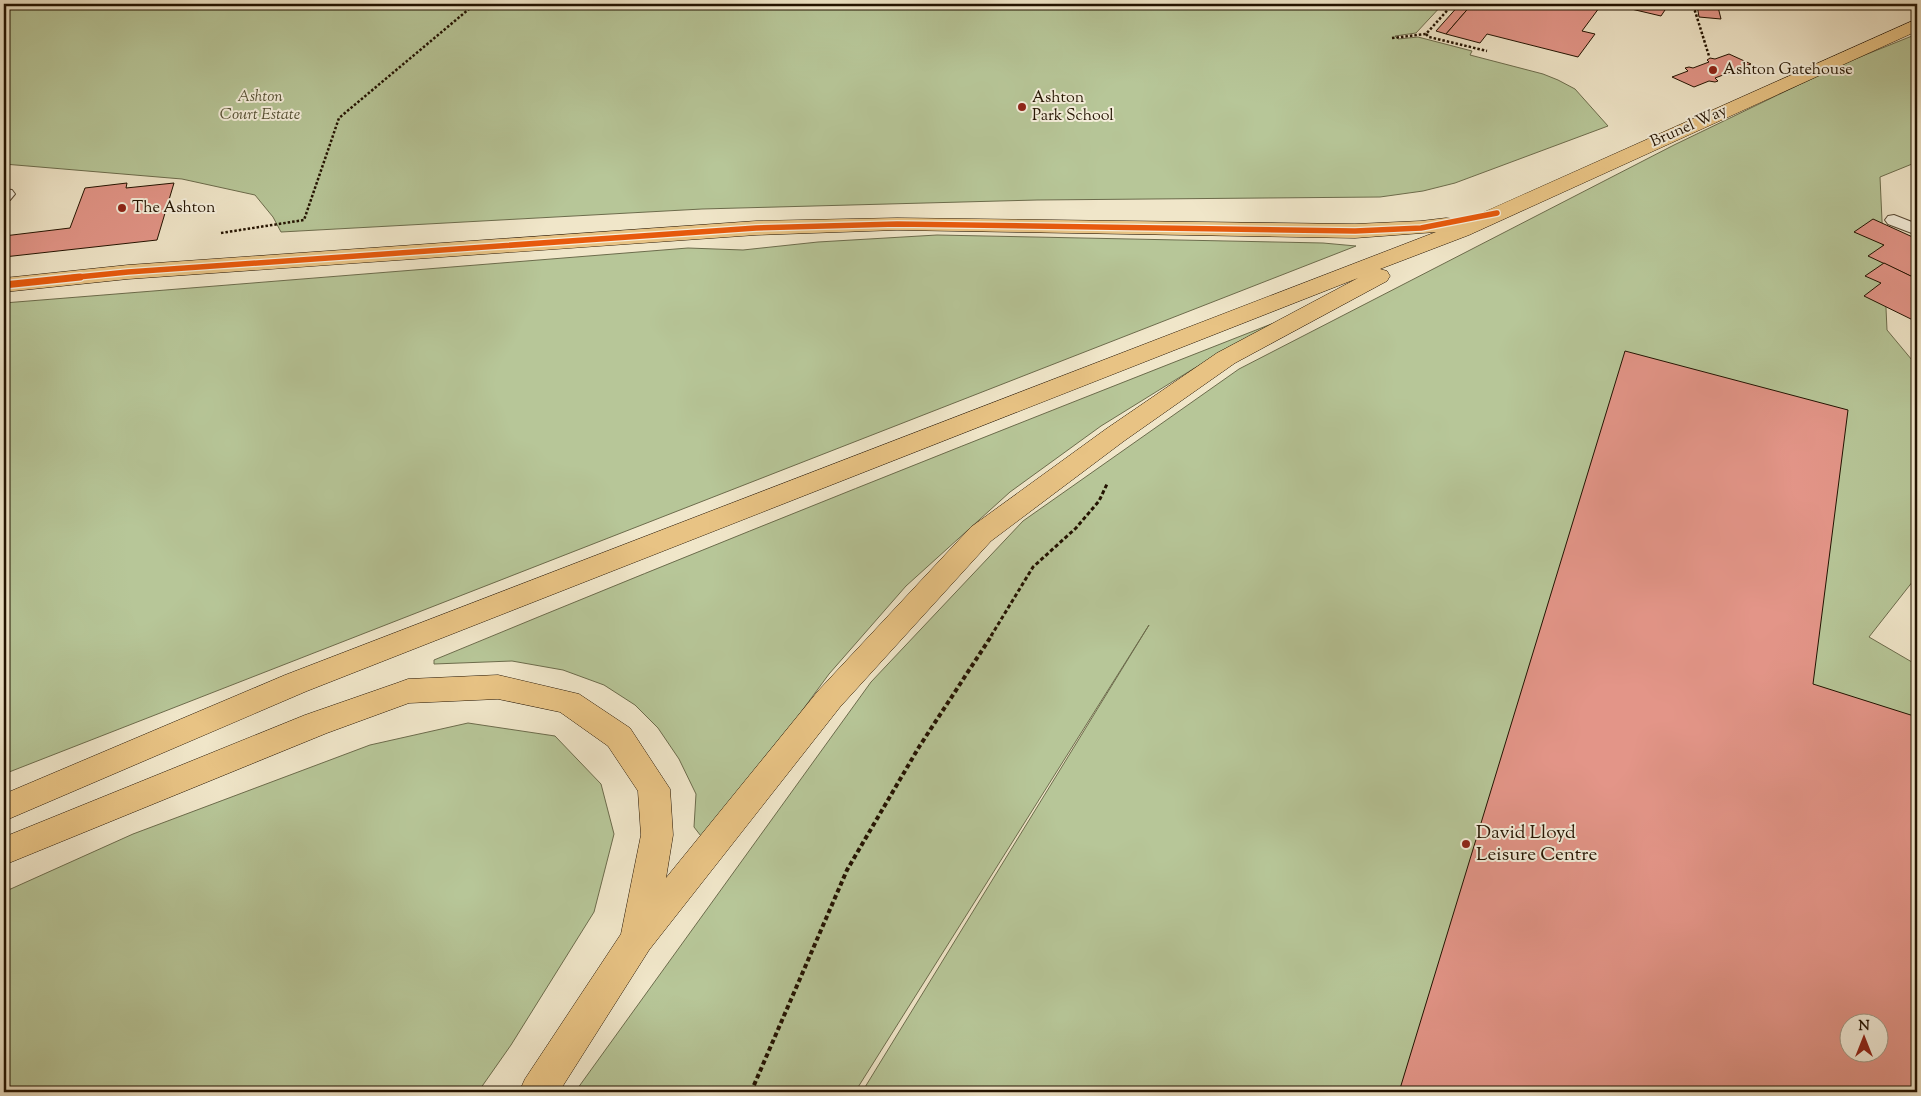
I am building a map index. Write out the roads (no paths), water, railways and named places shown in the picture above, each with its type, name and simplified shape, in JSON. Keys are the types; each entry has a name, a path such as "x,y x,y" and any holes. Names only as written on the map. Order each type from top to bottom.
{"highway":[{"name":"Brunel Way","path":"1460,230 1917,24"},
{"path":"4,285 128,272 756,228 897,224 1355,231 1420,228 1497,213"},
{"path":"538,1092 637,939 829,699 981,534 1115,435 1226,358 1337,300 1460,230"},
{"path":"4,808 296,683 1460,230"},
{"path":"4,851 316,724 408,691 498,687 568,702 619,737 654,789 657,836 637,939"}],"lane":[{"path":"1894,220 1917,230"}],"place":[{"name":"Ashton Gatehouse","path":"1713,70"},
{"name":"Ashton Park School","path":"1022,107"},
{"name":"The Ashton","path":"122,208"},
{"name":"David Lloyd Leisure Centre","path":"1466,844"}],"park label":[{"name":"Ashton Court Estate","path":"260,106"}]}
